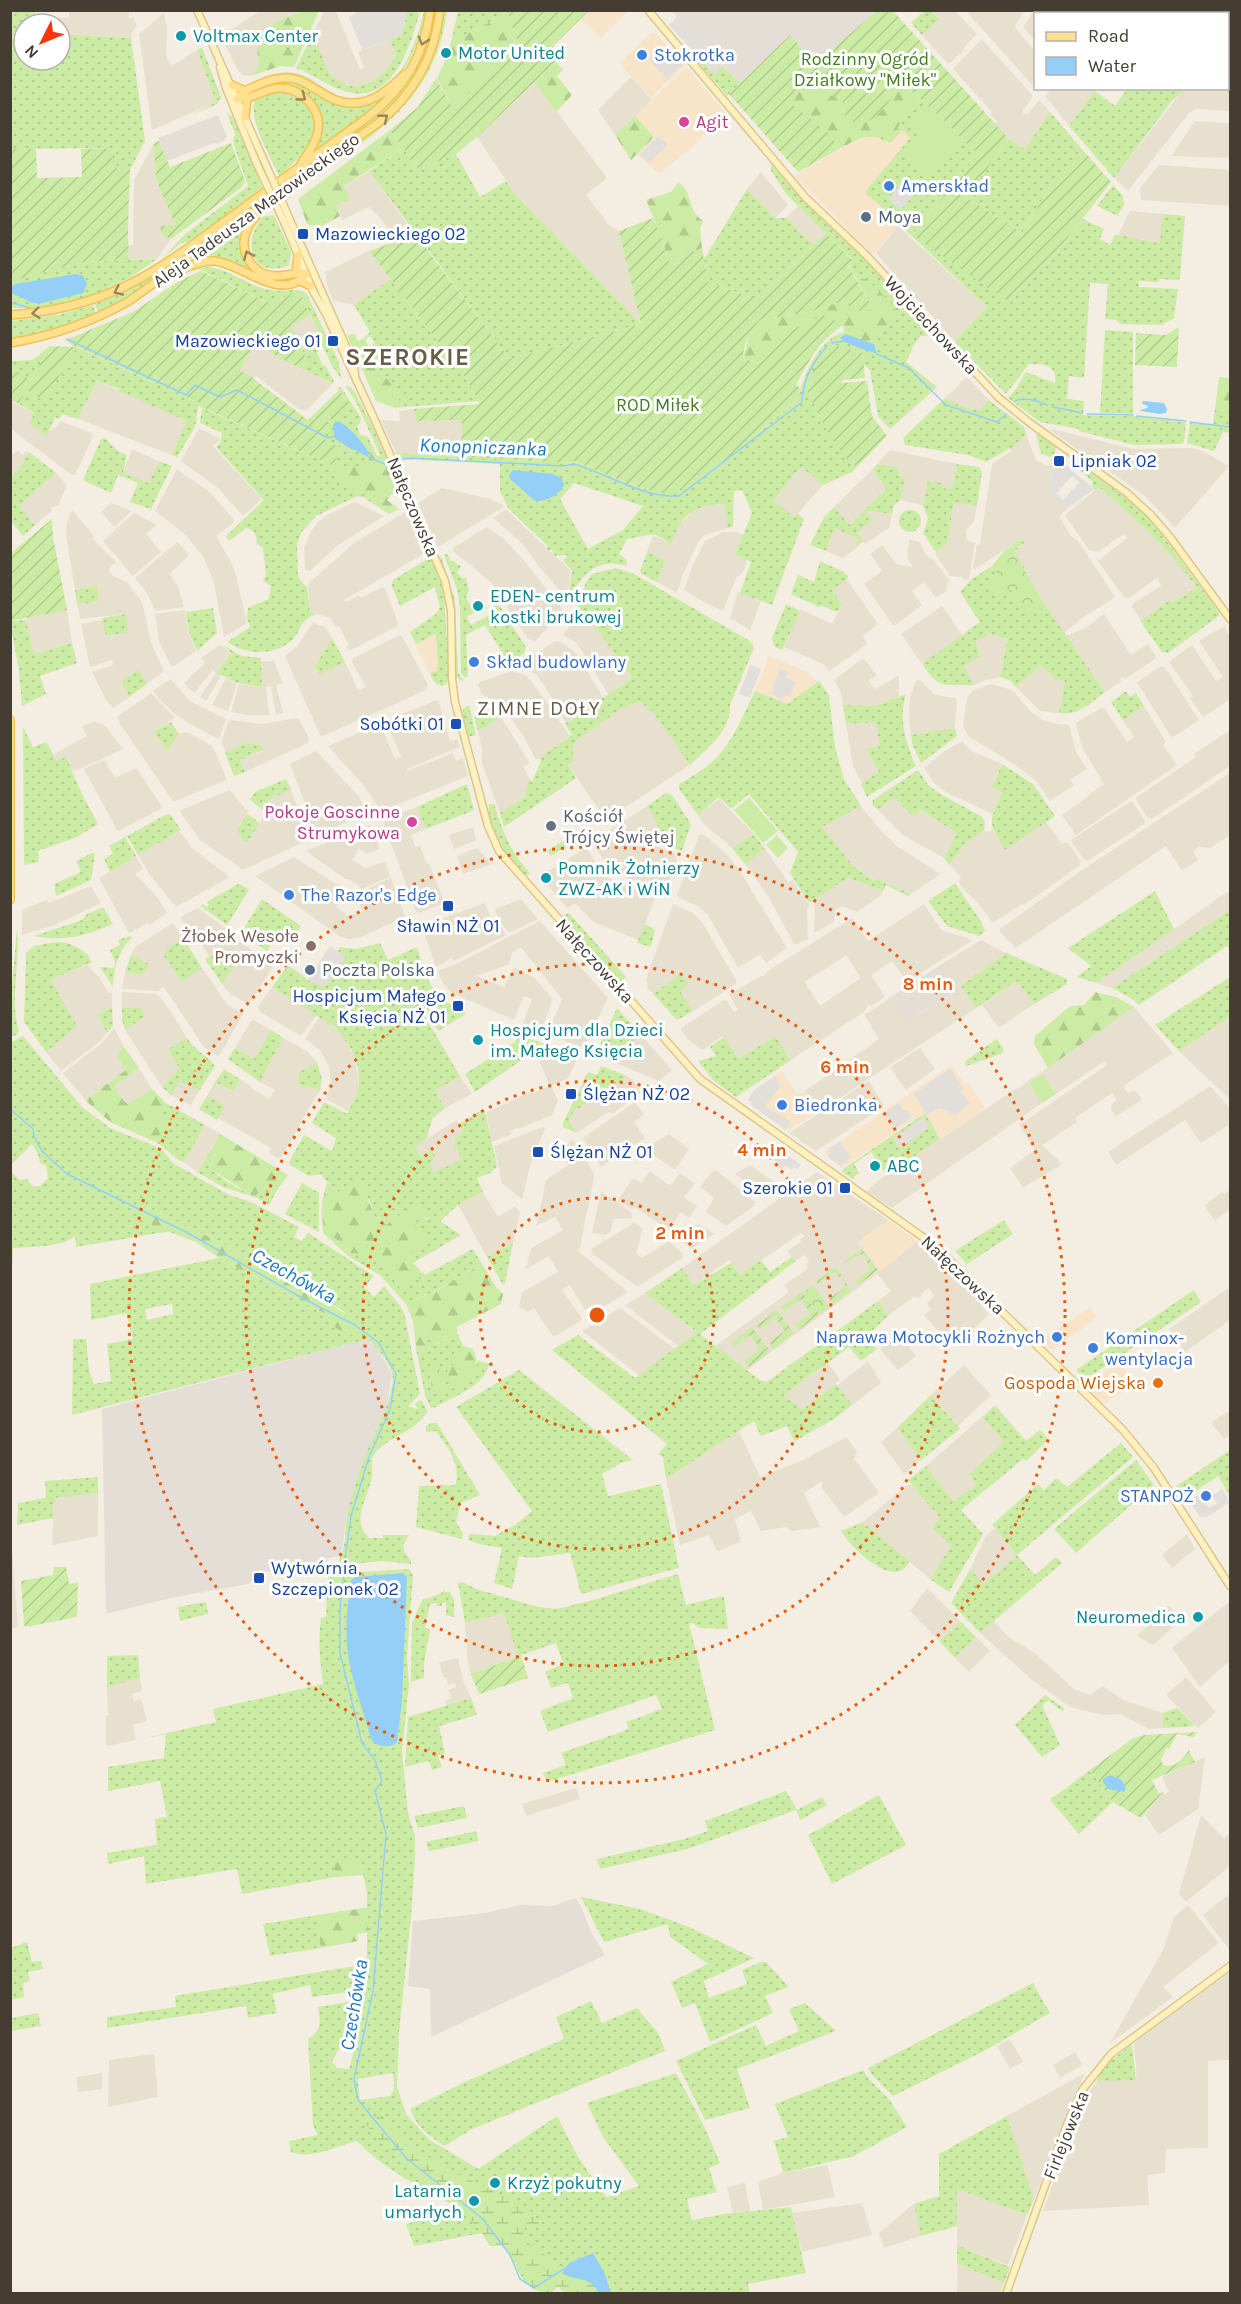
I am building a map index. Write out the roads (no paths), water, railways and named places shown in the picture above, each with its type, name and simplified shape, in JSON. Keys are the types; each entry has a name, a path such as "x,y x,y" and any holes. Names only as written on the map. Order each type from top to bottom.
{"main road":[{"name":"Nałęczowska","path":"197,10 235,101 256,162 353,362 355,376"},
{"name":"Aleja Tadeusza Mazowieckiego","path":"10,315 46,312 99,299 134,283 160,267 300,166 383,105 398,89 412,68 423,42 430,10"},
{"name":"Aleja Tadeusza Mazowieckiego","path":"10,344 64,330 105,314 129,301 371,128 401,101 418,79 435,41 440,10"},
{"name":"Wojciechowska","path":"648,10 805,197 866,255 999,398 1152,515 1230,619"},
{"name":"Nałęczowska","path":"219,61 232,85 235,101 263,157 298,255 309,273 311,286 355,376 447,588 451,610 452,678 455,702 489,830 503,856 700,1079 934,1245 1124,1430 1154,1468 1230,1586"},
{"path":"235,101 244,91 271,80 288,78 305,82 336,100 358,103 379,96 412,68"},
{"path":"232,85 244,91"},
{"path":"235,101 283,88 297,92 311,104 317,118 318,131 314,144 300,166"},
{"path":"245,117 248,99"},
{"path":"268,201 246,231 244,243 247,256 253,266 265,274 284,276 296,272 309,273"},
{"path":"296,272 298,255"},
{"path":"172,271 203,262 216,261 269,283 285,284 300,280 309,273"},
{"path":"300,280 311,286"},
{"path":"10,720 10,900"},
{"name":"Firlejowska","path":"1006,2294 1068,2122 1090,2079 1114,2051 1230,1966"}],"water":[{"path":"76,274 83,276 87,284 83,293 33,303 11,293 11,287 15,284"},
{"path":"845,334 874,344 877,354 844,341 840,338"},
{"path":"1143,401 1164,403 1166,413 1141,411 1148,406 1142,404"},
{"path":"336,421 355,434 369,453 368,457 335,439 333,425"},
{"path":"513,470 553,474 561,478 564,485 552,497 535,501 510,479 509,475"},
{"path":"403,1573 407,1577 402,1701 397,1742 391,1746 383,1746 371,1739 351,1671 347,1651 348,1600 351,1580 356,1577"},
{"path":"1110,1775 1122,1780 1126,1789 1124,1792 1108,1789 1103,1779"},
{"path":"593,2253 605,2274 611,2293 598,2293 595,2287 587,2281 562,2273 569,2263"}],"waterway":[{"name":"Konopniczanka","path":"10,302 33,309"},
{"name":"Konopniczanka","path":"67,339 186,395 195,385 220,397 237,390 328,438 336,436"},
{"name":"Konopniczanka","path":"832,343 844,341 867,350"},
{"name":"Konopniczanka","path":"395,460 412,458 563,466 574,464 652,493 679,496 802,402 809,372 827,346"},
{"name":"Konopniczanka","path":"877,354 909,368 946,405 997,422 1006,414"},
{"name":"Konopniczanka","path":"1015,401 1027,399 1047,405"},
{"name":"Konopniczanka","path":"1053,407 1082,413"},
{"name":"Konopniczanka","path":"1087,414 1133,415"},
{"name":"Konopniczanka","path":"1137,416 1186,421"},
{"name":"Konopniczanka","path":"1190,422 1230,427"},
{"name":"Konopniczanka","path":"344,444 353,449"},
{"name":"Konopniczanka","path":"368,457 385,464 391,462"},
{"name":"Czechówka","path":"10,1109 33,1129 42,1151 67,1174 188,1233 302,1298 355,1325 379,1343 396,1374 390,1409 369,1457 351,1516 345,1560"},
{"name":"Czechówka","path":"344,1574 340,1607 340,1653 362,1743 375,1760 382,1781 375,1791 386,1834 373,1991 354,2079 358,2100 406,2158 483,2219 510,2255 520,2279 534,2288 567,2267"}],"place":[{"name":"Voltmax Center","path":"181,36"},
{"name":"Motor United","path":"446,53"},
{"name":"Stokrotka","path":"642,55"},
{"name":"Agit","path":"684,122"},
{"name":"Amerskład","path":"889,186"},
{"name":"Moya","path":"866,217"},
{"name":"Mazowieckiego 02","path":"303,234"},
{"name":"Mazowieckiego 01","path":"333,341"},
{"name":"Lipniak 02","path":"1059,461"},
{"name":"EDEN- centrum kostki brukowej","path":"478,606"},
{"name":"Skład budowlany","path":"474,662"},
{"name":"Sobótki 01","path":"456,724"},
{"name":"Pokoje Goscinne Strumykowa","path":"412,822"},
{"name":"Kościół Trójcy Świętej","path":"551,826"},
{"name":"Pomnik Żołnierzy ZWZ-AK i WiN","path":"546,878"},
{"name":"The Razor's Edge","path":"289,895"},
{"name":"Sławin NŻ 01","path":"448,906"},
{"name":"Żłobek Wesołe Promyczki","path":"311,946"},
{"name":"Poczta Polska","path":"310,970"},
{"name":"Hospicjum Małego Księcia NŻ 01","path":"458,1006"},
{"name":"Hospicjum dla Dzieci im. Małego Księcia","path":"478,1040"},
{"name":"Ślężan NŻ 02","path":"571,1094"},
{"name":"Biedronka","path":"782,1105"},
{"name":"Ślężan NŻ 01","path":"538,1152"},
{"name":"ABC","path":"875,1166"},
{"name":"Szerokie 01","path":"845,1188"},
{"name":"Naprawa Motocykli Rożnych","path":"1057,1337"},
{"name":"Kominox- wentylacja","path":"1093,1348"},
{"name":"Gospoda Wiejska","path":"1158,1383"},
{"name":"STANPOŻ","path":"1206,1496"},
{"name":"Wytwórnia Szczepionek 02","path":"259,1578"},
{"name":"Neuromedica","path":"1198,1617"},
{"name":"Krzyż pokutny","path":"495,2183"},
{"name":"Latarnia umarłych","path":"474,2201"}],"district":[{"name":"SZEROKIE","path":"408,357"},
{"name":"ZIMNE DOŁY","path":"539,708"}],"park label":[{"name":"Rodzinny Ogród Działkowy \"Miłek\"","path":"865,69"},
{"name":"ROD Miłek","path":"658,405"}]}
